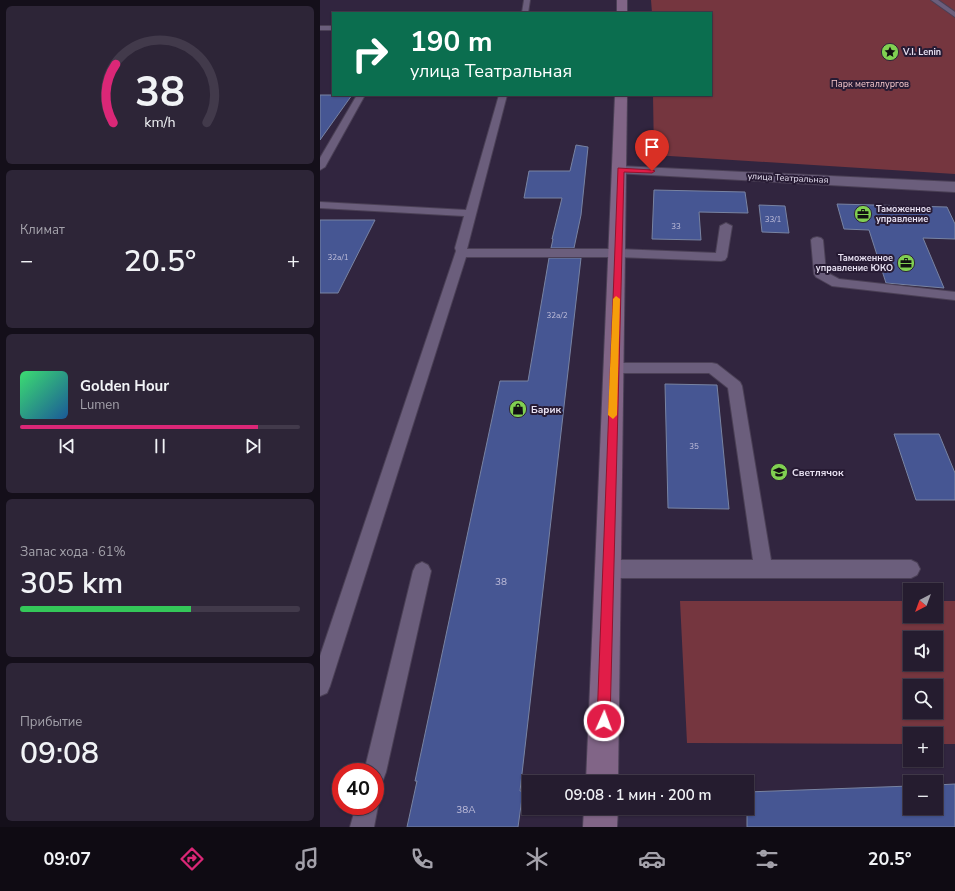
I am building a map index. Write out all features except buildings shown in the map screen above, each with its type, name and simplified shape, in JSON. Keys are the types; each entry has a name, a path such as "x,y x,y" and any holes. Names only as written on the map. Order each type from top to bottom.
{"street":[{"path":"622,0 622,12"},
{"path":"602,775 618,253 621,96"},
{"name":"улица Театральная","path":"620,170 955,187"},
{"path":"600,827 601,815"}],"lane":[{"path":"525,12 527,0"},
{"path":"934,0 955,15"},
{"path":"320,28 332,28"},
{"path":"320,167 324,155 360,96"},
{"path":"320,686 462,251 461,248 470,213 503,96"},
{"path":"320,205 470,213"},
{"path":"462,251 466,253 618,253 721,257 726,226"},
{"path":"816,240 820,274 836,283 955,296"},
{"path":"614,368 712,368 735,386 763,569"},
{"path":"608,569 911,569"},
{"path":"377,763 422,571"},
{"path":"362,827 365,815"}],"green space":[{"name":"Парк металлургов","path":"651,0 955,0 955,174 654,155 653,96 712,96 712,12 652,12"},
{"path":"680,601 903,601 903,623 943,623 943,601 955,601 955,744 943,744 943,727 903,727 903,744 687,743"}],"slow traffic":[{"path":"613,415 616,299"}],"place":[{"name":"V.I. Lenin","path":"890,52"},
{"name":"Таможенное управление","path":"863,214"},
{"name":"Таможенное управление ЮКО","path":"906,263"},
{"name":"Барик","path":"518,409"},
{"name":"Светлячок","path":"779,472"}],"route":[{"path":"604,721 620,170 652,171"}]}
